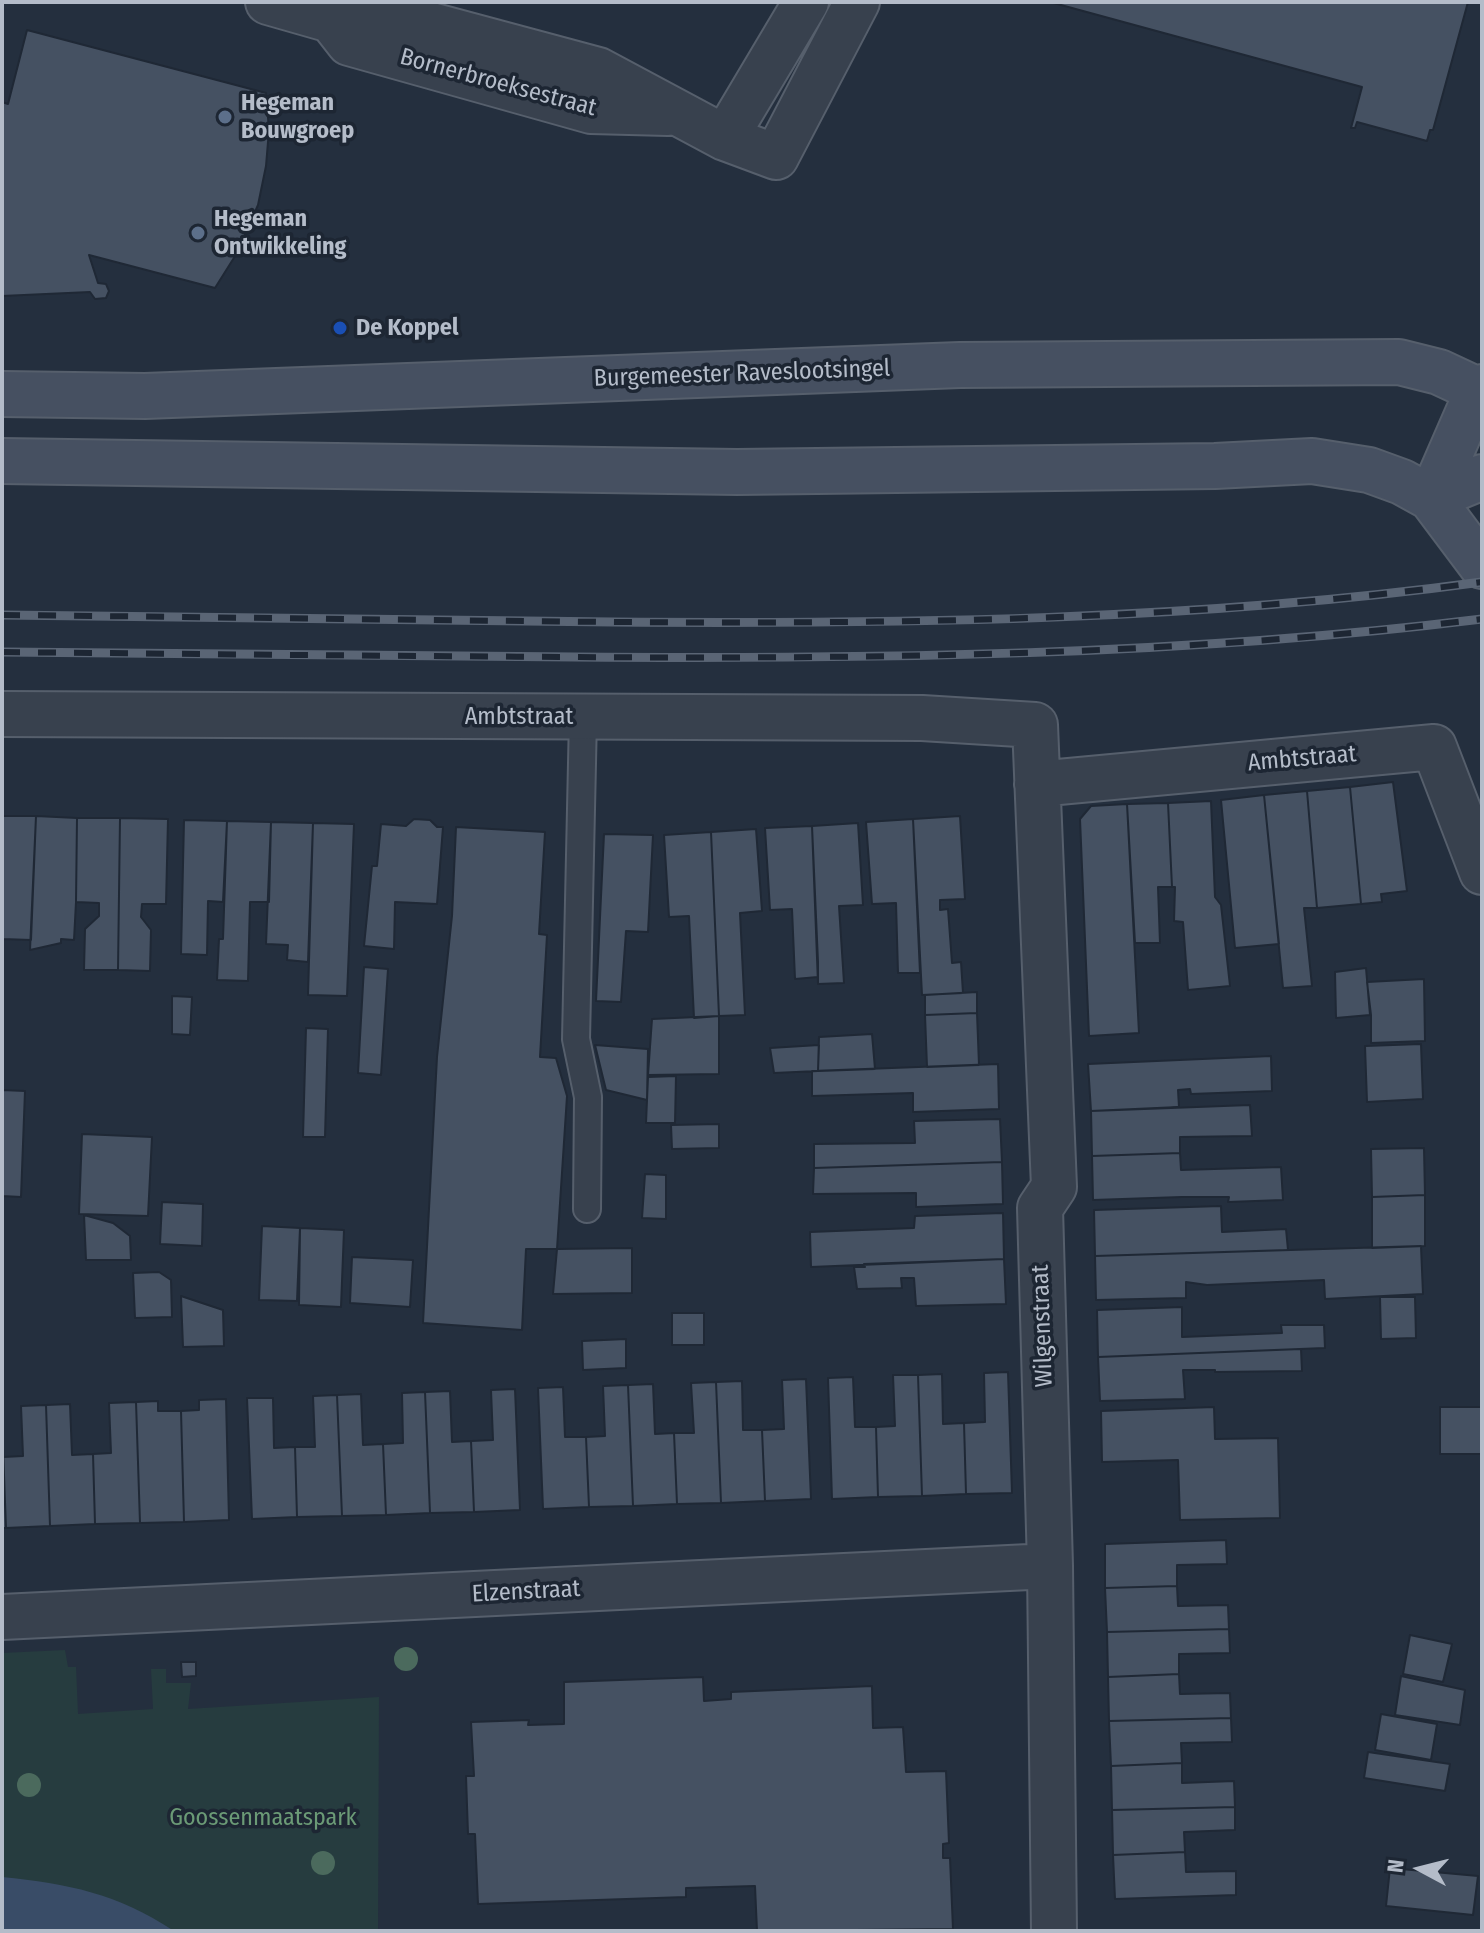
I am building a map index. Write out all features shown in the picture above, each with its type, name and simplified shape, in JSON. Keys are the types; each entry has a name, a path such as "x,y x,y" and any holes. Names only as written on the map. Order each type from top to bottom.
{"main road":[{"name":"Burgemeester Raveslootsingel","path":"2,394 145,396 960,365 1399,362 1439,372 1481,390"},
{"path":"1431,498 1481,390"},
{"path":"2,461 737,472 1215,466 1312,461 1369,470 1402,482 1431,498 1479,560"},
{"path":"1431,498 1482,477"}],"street":[{"name":"Bornerbroeksestraat","path":"268,2 331,20 364,7 598,70 725,138 776,157 857,2"},
{"path":"725,138 806,2"},
{"name":"Ambtstraat","path":"2,714 922,718 1035,725"},
{"name":"Wilgenstraat","path":"1035,725 1054,1187 1040,1208 1050,1566 1054,1931"},
{"name":"Ambtstraat","path":"1037,784 1434,747 1482,872"},
{"name":"Elzenstraat","path":"2,1617 1050,1566"}],"lane":[{"path":"583,717 576,1039 588,1097 587,1209"}],"green space":[{"name":"Goossenmaatspark","path":"65,1650 68,1667 76,1667 78,1714 153,1709 151,1669 166,1669 166,1683 191,1683 188,1709 379,1697 378,1931 2,1931 2,1653"}],"water":[{"path":"2,1877 91,1892 132,1908 174,1931 2,1931"}],"building":[{"path":"1050,2 1468,2 1433,130 1430,130 1427,141 1357,122 1355,128 1351,128 1362,87"},
{"path":"27,30 266,93 269,130 258,205 237,253 215,288 89,255 98,283 106,284 109,291 106,298 95,299 90,292 2,296 2,102 8,104"},
{"path":"1393,782 1407,891 1381,894 1382,902 1361,904 1350,787"},
{"path":"1350,787 1361,904 1317,908 1307,791"},
{"path":"1307,791 1317,908 1304,908 1312,986 1283,988 1264,795"},
{"path":"1264,795 1279,944 1235,948 1221,800"},
{"path":"1211,801 1215,897 1221,905 1230,986 1188,990 1183,922 1174,921 1175,887 1172,887 1168,803"},
{"path":"1168,803 1172,887 1158,887 1160,943 1135,943 1127,804"},
{"path":"1127,804 1139,1033 1089,1036 1080,819 1091,806"},
{"path":"2,816 36,816 31,940 2,939"},
{"path":"36,816 77,818 76,902 74,940 61,939 61,943 30,950"},
{"path":"960,816 965,899 940,900 940,910 948,909 952,963 961,962 963,993 922,995 913,819"},
{"path":"77,818 120,818 118,970 84,970 85,929 99,916 99,903 76,902"},
{"path":"120,818 168,819 166,904 142,904 141,917 151,930 150,971 118,970"},
{"path":"414,819 430,820 437,827 443,827 437,904 395,902 394,949 364,946 372,866 377,866 381,824 406,826"},
{"path":"913,819 920,973 898,973 896,903 872,904 866,822"},
{"path":"184,820 227,821 223,902 208,901 207,955 181,954"},
{"path":"227,821 271,822 269,902 250,902 248,981 217,980 219,939 223,939"},
{"path":"271,822 313,823 308,962 287,960 288,945 266,944"},
{"path":"313,823 354,824 347,996 308,995"},
{"path":"858,823 863,905 839,906 844,983 818,984 812,826"},
{"path":"812,826 818,977 795,979 792,909 770,910 765,828"},
{"path":"456,827 545,832 539,934 547,935 540,1057 556,1058 567,1096 557,1249 526,1249 522,1330 423,1323 437,1057 452,916"},
{"path":"756,829 762,911 740,913 745,1015 719,1016 711,832"},
{"path":"711,832 719,1016 694,1018 689,916 669,917 664,835"},
{"path":"604,834 653,835 648,932 626,931 621,1002 596,1001"},
{"path":"364,967 388,969 381,1075 358,1073"},
{"path":"1366,968 1370,1015 1336,1018 1335,972"},
{"path":"1424,979 1425,1041 1371,1043 1367,982"},
{"path":"977,992 977,1013 925,1015 925,995"},
{"path":"172,996 192,997 190,1035 172,1034"},
{"path":"977,1013 979,1065 927,1067 925,1015"},
{"path":"719,1016 719,1074 648,1075 652,1019"},
{"path":"306,1028 328,1029 325,1137 303,1137"},
{"path":"872,1034 875,1069 818,1071 819,1037"},
{"path":"1421,1044 1423,1099 1367,1102 1365,1046"},
{"path":"595,1045 648,1049 647,1100 606,1090"},
{"path":"819,1045 818,1071 774,1073 770,1048"},
{"path":"1271,1056 1272,1091 1191,1094 1190,1089 1178,1090 1179,1107 1091,1111 1088,1064"},
{"path":"998,1064 999,1109 913,1112 913,1093 812,1096 812,1071"},
{"path":"676,1076 675,1123 646,1123 648,1077"},
{"path":"2,1090 25,1091 21,1197 2,1196"},
{"path":"1250,1105 1252,1136 1180,1137 1180,1153 1092,1156 1091,1111"},
{"path":"1000,1119 1002,1162 814,1168 814,1144 915,1143 914,1121"},
{"path":"719,1124 719,1148 672,1149 671,1125"},
{"path":"82,1134 152,1137 148,1216 79,1214"},
{"path":"1424,1148 1425,1195 1372,1197 1371,1149"},
{"path":"1180,1153 1181,1170 1281,1167 1283,1200 1228,1202 1229,1197 1182,1197 1093,1200 1092,1156"},
{"path":"1002,1162 1003,1204 916,1207 916,1193 813,1194 814,1168"},
{"path":"645,1174 666,1175 666,1219 642,1218"},
{"path":"1425,1195 1425,1246 1372,1248 1372,1197"},
{"path":"162,1202 203,1204 202,1246 160,1244"},
{"path":"1221,1206 1222,1232 1286,1229 1288,1250 1095,1256 1094,1210"},
{"path":"1003,1213 1004,1259 811,1267 810,1232 914,1228 915,1216"},
{"path":"84,1215 113,1223 130,1236 131,1260 86,1260"},
{"path":"262,1226 300,1228 297,1301 259,1300"},
{"path":"300,1228 344,1230 341,1307 299,1305"},
{"path":"1421,1246 1423,1294 1325,1299 1324,1280 1207,1285 1186,1282 1186,1298 1096,1300 1095,1256"},
{"path":"632,1248 632,1293 553,1294 557,1249"},
{"path":"352,1257 413,1260 410,1307 350,1303"},
{"path":"1004,1259 1006,1304 916,1306 914,1278 901,1278 902,1288 857,1289 854,1267 865,1267 864,1264"},
{"path":"159,1272 171,1280 172,1317 135,1318 133,1273"},
{"path":"181,1296 223,1310 224,1346 183,1347"},
{"path":"1380,1297 1415,1297 1416,1338 1381,1339"},
{"path":"1182,1307 1182,1337 1282,1333 1281,1325 1324,1325 1325,1348 1098,1357 1097,1310"},
{"path":"672,1313 704,1313 704,1345 672,1345"},
{"path":"626,1339 626,1368 583,1370 582,1341"},
{"path":"1301,1349 1302,1371 1183,1370 1185,1399 1100,1401 1098,1357"},
{"path":"1008,1372 1012,1493 966,1494 964,1423 985,1422 984,1373"},
{"path":"942,1374 943,1424 964,1423 966,1494 922,1496 918,1375"},
{"path":"893,1375 918,1375 922,1496 878,1497 876,1427 895,1426"},
{"path":"853,1377 855,1427 876,1427 878,1497 832,1499 828,1378"},
{"path":"806,1379 811,1499 765,1501 762,1430 784,1429 782,1380"},
{"path":"742,1381 743,1430 762,1430 765,1501 721,1503 716,1382"},
{"path":"716,1382 721,1503 677,1504 674,1433 694,1433 691,1383"},
{"path":"653,1384 655,1434 674,1433 677,1504 633,1506 628,1385"},
{"path":"628,1385 633,1506 589,1507 586,1437 605,1436 603,1386"},
{"path":"563,1387 565,1437 586,1437 589,1507 543,1509 538,1388"},
{"path":"515,1389 520,1510 474,1512 471,1441 493,1440 491,1390"},
{"path":"450,1391 452,1442 471,1441 474,1512 430,1513 425,1392"},
{"path":"425,1392 430,1513 386,1515 383,1444 403,1443 402,1393"},
{"path":"361,1394 363,1445 383,1444 386,1515 342,1516 337,1395"},
{"path":"337,1395 342,1516 297,1517 295,1447 315,1447 313,1396"},
{"path":"247,1398 273,1398 274,1448 295,1447 297,1517 252,1519"},
{"path":"226,1399 229,1520 184,1522 181,1411 199,1410 199,1400"},
{"path":"158,1401 158,1411 181,1411 184,1522 140,1523 136,1402"},
{"path":"136,1402 140,1523 95,1524 93,1454 111,1453 109,1403"},
{"path":"70,1404 72,1455 93,1454 95,1524 50,1526 46,1405"},
{"path":"46,1405 50,1526 6,1528 3,1457 23,1456 21,1406"},
{"path":"1214,1407 1215,1439 1278,1438 1280,1518 1180,1520 1178,1460 1102,1462 1101,1411"},
{"path":"1440,1407 1482,1407 1482,1454 1440,1454"},
{"path":"2,1422 6,1528 2,1528"},
{"path":"1226,1540 1227,1564 1177,1565 1177,1586 1105,1588 1105,1544"},
{"path":"1177,1586 1178,1606 1228,1605 1229,1629 1107,1632 1105,1588"},
{"path":"1229,1629 1230,1653 1179,1654 1179,1674 1108,1677 1107,1632"},
{"path":"1410,1635 1452,1644 1443,1682 1403,1674"},
{"path":"181,1662 196,1662 196,1676 182,1677"},
{"path":"1179,1674 1180,1694 1230,1693 1231,1718 1109,1721 1108,1677"},
{"path":"1401,1676 1465,1690 1460,1725 1395,1715"},
{"path":"703,1677 704,1701 731,1699 731,1692 872,1686 873,1728 903,1727 906,1772 946,1771 949,1843 943,1844 943,1858 950,1858 953,1929 757,1931 755,1886 686,1888 686,1897 478,1904 475,1834 468,1834 466,1776 474,1776 471,1722 529,1720 528,1725 564,1724 564,1682"},
{"path":"1381,1714 1437,1724 1431,1760 1375,1750"},
{"path":"1231,1718 1232,1742 1181,1743 1182,1763 1111,1766 1109,1721"},
{"path":"1368,1752 1450,1764 1445,1791 1364,1778"},
{"path":"1182,1763 1182,1783 1234,1781 1235,1807 1112,1810 1111,1766"},
{"path":"1235,1807 1235,1830 1184,1832 1185,1852 1113,1855 1112,1810"},
{"path":"1185,1852 1186,1872 1236,1871 1236,1895 1115,1899 1113,1855"},
{"path":"1390,1868 1478,1876 1473,1915 1386,1906"}],"railway":[{"path":"2,615 613,622 939,621 1266,605 1482,582"},
{"path":"2,652 916,656 1256,641 1482,619"}],"place":[{"name":"Hegeman Bouwgroep","path":"225,117"},
{"name":"Hegeman Ontwikkeling","path":"198,233"},
{"name":"De Koppel","path":"340,328"}]}
